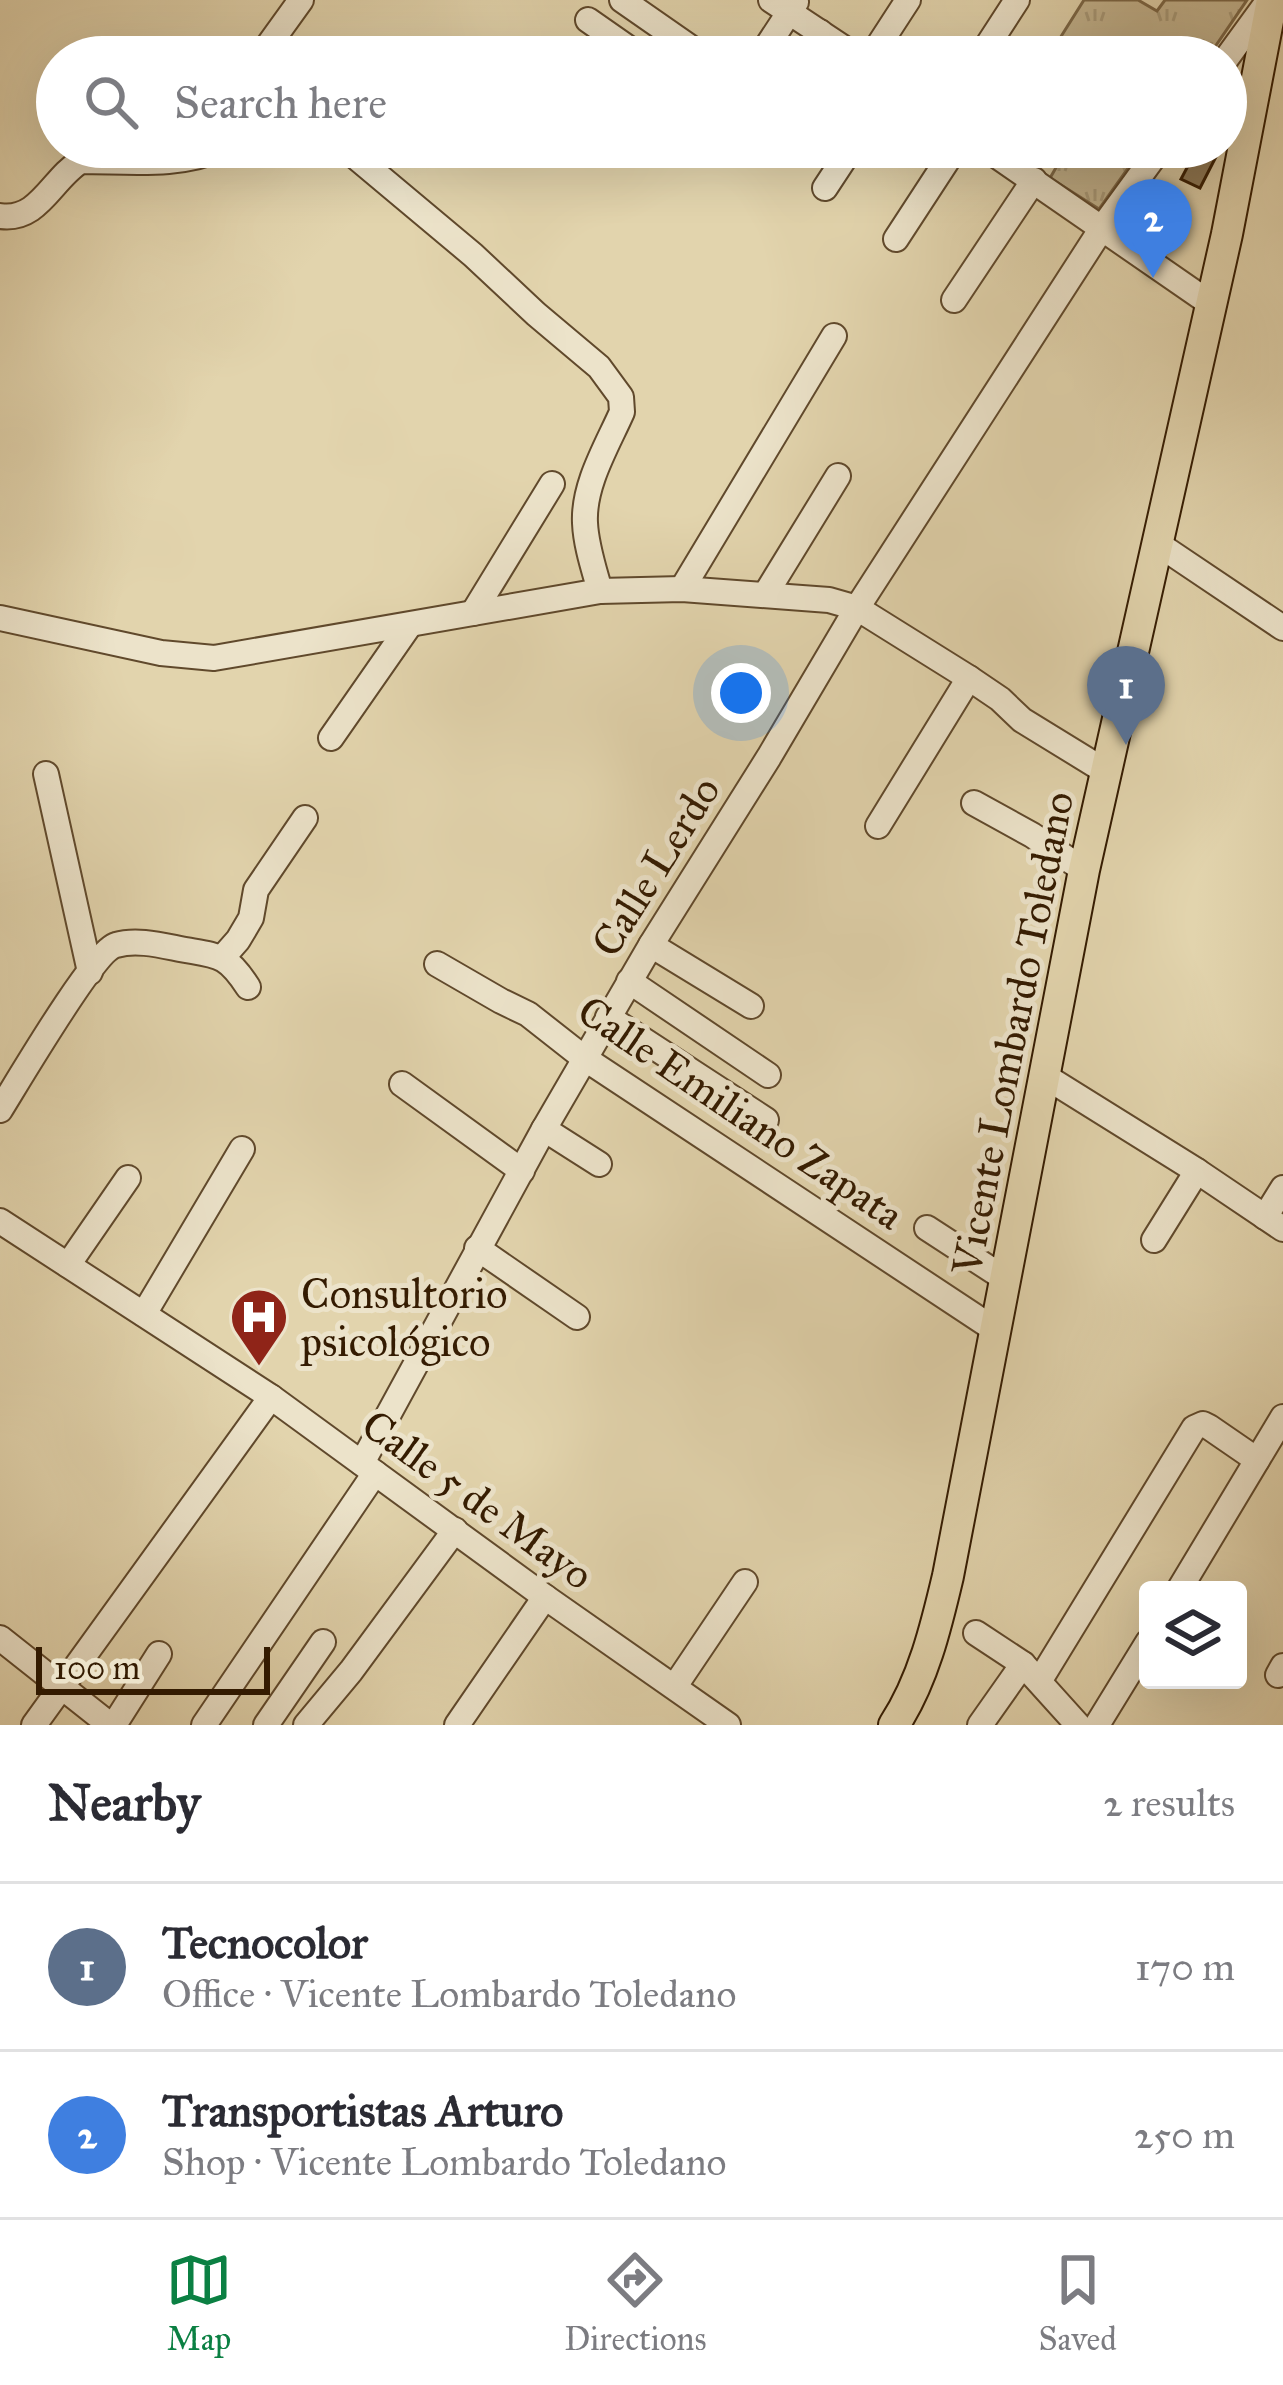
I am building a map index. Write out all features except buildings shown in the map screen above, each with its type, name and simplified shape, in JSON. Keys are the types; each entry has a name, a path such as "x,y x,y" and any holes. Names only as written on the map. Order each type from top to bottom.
{"main road":[{"name":"Vicente Lombardo Toledano","path":"1247,119 1270,0"},
{"name":"Vicente Lombardo Toledano","path":"894,1725 915,1688 939,1614 1084,870 1237,168"}],"street":[{"path":"275,36 301,0"},
{"path":"622,0 674,36"},
{"path":"885,36 908,0"},
{"path":"994,36 1017,0"},
{"path":"1243,36 1270,0"},
{"path":"770,36 786,4 826,36"},
{"path":"588,20 611,36"},
{"path":"818,36 820,32"},
{"path":"0,216 11,218 34,208 69,168"},
{"path":"369,168 491,270 614,384 622,412 587,495 585,520 600,591"},
{"path":"825,188 838,168"},
{"path":"896,239 942,168"},
{"path":"1016,168 1211,304"},
{"name":"Calle Lerdo","path":"204,1725 369,1468 477,1248 629,981 857,608 1146,168"},
{"path":"954,300 1034,180"},
{"path":"682,589 833,335"},
{"path":"765,595 838,476"},
{"path":"473,613 552,484"},
{"path":"1158,544 1283,628"},
{"path":"0,619 161,653 214,658 600,591 682,589 829,600 857,608 1106,771"},
{"path":"331,738 409,626"},
{"path":"878,826 969,678"},
{"path":"46,774 90,972"},
{"path":"974,803 1084,870"},
{"path":"223,957 250,917 256,890 305,818"},
{"path":"1,1105 107,949 123,943 149,943 223,957 248,987"},
{"path":"651,945 751,1006"},
{"name":"Calle Emiliano Zapata","path":"437,964 528,1013 584,1058 997,1331"},
{"path":"629,981 768,1075"},
{"path":"608,1017 766,1120"},
{"path":"1043,1075 1274,1223 1283,1188"},
{"path":"402,1084 522,1171"},
{"path":"544,1130 599,1164"},
{"path":"144,1314 242,1149"},
{"path":"1154,1240 1197,1171"},
{"path":"68,1265 128,1178"},
{"name":"Calle 5 de Mayo","path":"0,1221 271,1397 728,1725"},
{"path":"927,1228 1007,1280"},
{"path":"477,1248 577,1317"},
{"path":"34,1725 271,1397"},
{"path":"1185,1581 1269,1451 1283,1417"},
{"path":"980,1725 1031,1672 1194,1428 1203,1424 1269,1451"},
{"path":"306,1725 455,1530"},
{"path":"675,1686 745,1582"},
{"path":"457,1725 545,1597"},
{"path":"976,1633 1031,1672 1078,1725"},
{"path":"0,1638 105,1723 159,1654"},
{"path":"266,1725 323,1642"},
{"path":"1097,1725 1139,1657"}],"green space":[{"path":"1084,0 1138,0 1157,11 1165,0 1247,0 1222,36 1061,36"},
{"path":"1056,168 1128,168 1099,209 1050,178"}],"place":[{"name":"Transportistas Arturo","path":"1153,278"},
{"name":"Tecnocolor","path":"1126,745"},
{"name":"Consultorio psicológico","path":"259,1368"}]}
